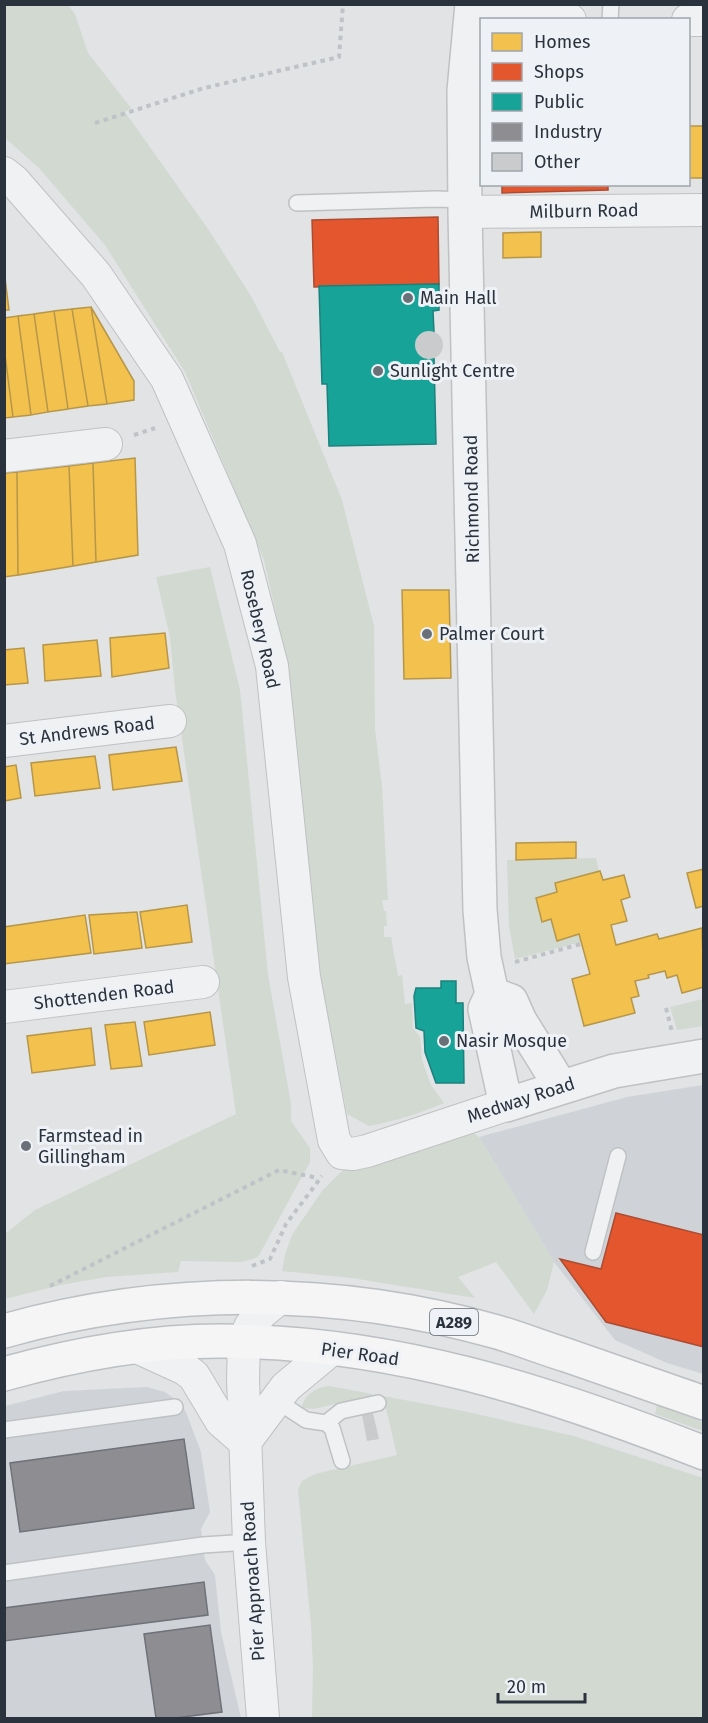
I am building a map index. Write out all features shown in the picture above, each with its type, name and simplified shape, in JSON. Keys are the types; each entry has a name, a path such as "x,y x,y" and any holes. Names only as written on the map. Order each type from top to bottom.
{"main road":[{"name":"A289","path":"4,1331 52,1319 129,1305 194,1299 281,1297 385,1308 499,1332 704,1402"},
{"name":"Pier Road","path":"4,1374 79,1356 218,1341 333,1348 400,1359 500,1381 630,1424 704,1453"}],"street":[{"path":"471,10 550,18"},
{"name":"Richmond Road","path":"471,10 464,91 465,206 480,910 484,957 492,994 485,1009 506,1105"},
{"name":"Rosebery Road","path":"8,179 96,275 167,379 240,544 272,666 303,976 334,1140 342,1153"},
{"name":"Milburn Road","path":"465,206 704,210"},
{"path":"4,456 106,444"},
{"name":"St Andrews Road","path":"4,741 170,721"},
{"name":"Shottenden Road","path":"4,1007 203,982"},
{"path":"492,994 511,1001 520,1021 561,1087"},
{"name":"Medway Road","path":"342,1153 353,1154 367,1151 614,1071 704,1056"},
{"name":"Pier Approach Road","path":"263,1719 249,1542 243,1379 244,1342 250,1327 261,1313 281,1297"},
{"path":"139,1348 185,1369 194,1376 221,1421 245,1442 286,1388 333,1348"}],"lane":[{"path":"297,203 436,199 465,206"},
{"path":"593,1252 618,1156"},
{"path":"277,1401 306,1420 326,1423 332,1428 342,1461"},
{"path":"326,1423 341,1411 378,1403"},
{"path":"4,1430 175,1407"},
{"path":"4,1572 202,1545 249,1542"}],"path":[{"path":"95,123 204,88 339,57 343,4"},
{"path":"106,444 184,418"},
{"path":"513,963 581,944"},
{"path":"666,1008 673,1035"},
{"path":"47,1287 279,1170 318,1178 286,1224 270,1259"}],"shaded area":[{"path":"5,5 68,5 75,14 88,53 131,108 125,112 208,229 251,296 282,352 342,500 374,626 375,729 382,787 388,900 382,900 384,911 386,911 387,926 384,926 384,937 391,937 398,976 402,975 405,1004 412,1003 413,1028 420,1037 422,1060 431,1085 444,1103 425,1111 369,1126 347,1114 318,969 306,868 290,677 264,560 185,372 105,245 39,168 5,138"},
{"path":"210,567 240,690 268,975 291,1104 291,1121 310,1148 310,1162 258,1257 242,1262 181,1261 178,1272 106,1277 5,1299 5,1234 35,1210 236,1114 175,690 170,637 156,577"},
{"path":"596,858 599,871 555,883 557,892 536,898 542,922 551,919 557,940 579,934 581,942 515,959 509,926 507,860"},
{"path":"703,999 703,1026 677,1030 670,1007"},
{"path":"703,1085 703,1374 667,1363 615,1340 554,1262 479,1137 627,1097"},
{"path":"471,1131 479,1137 554,1262 547,1290 534,1314 496,1262 458,1277 475,1298 352,1278 282,1271 292,1235 322,1191 343,1170 360,1169 384,1162"},
{"path":"329,1386 372,1394 372,1396 313,1409 302,1408 311,1392"},
{"path":"147,1387 165,1392 180,1403 186,1412 201,1452 210,1512 201,1529 205,1560 215,1575 221,1632 241,1718 5,1718 5,1406 64,1391"},
{"path":"383,1396 574,1436 703,1478 703,1718 312,1718 311,1626 298,1489 302,1481 315,1474 397,1455"},
{"path":"657,1405 703,1422 703,1431 655,1414"}],"building: Homes":[{"path":"690,126 703,126 704,129 704,178 690,178"},
{"path":"541,232 541,257 503,258 503,233"},
{"path":"4,270 9,310 4,310"},
{"path":"91,307 107,404 88,406 72,309"},
{"path":"91,307 134,381 134,400 107,404"},
{"path":"72,309 88,406 68,409 54,311"},
{"path":"54,311 68,409 48,412 34,314"},
{"path":"34,314 48,412 31,415 18,316"},
{"path":"18,316 31,415 13,417 4,347 4,318"},
{"path":"4,347 13,417 4,418"},
{"path":"135,458 138,555 96,562 93,463"},
{"path":"93,463 96,562 73,566 69,466"},
{"path":"69,466 73,566 18,575 17,472"},
{"path":"17,472 18,575 4,577 4,473"},
{"name":"Palmer Court","path":"402,590 449,590 451,678 404,679"},
{"path":"165,633 169,668 112,677 110,638"},
{"path":"97,640 101,676 45,681 43,645"},
{"path":"24,648 28,683 4,685 4,650"},
{"path":"176,747 182,781 113,790 109,755"},
{"path":"95,756 100,788 35,796 31,763"},
{"path":"16,765 21,798 4,801 4,767"},
{"path":"576,842 576,858 516,860 516,843"},
{"path":"704,869 704,906 696,908 687,873"},
{"path":"600,871 603,880 624,875 630,897 621,900 627,921 611,925 616,945 657,934 659,939 702,928 704,987 682,993 677,975 667,978 665,971 648,975 649,978 635,981 639,996 631,998 635,1013 584,1026 572,979 590,974 579,934 557,941 551,919 542,922 536,898 557,892 555,883"},
{"path":"187,905 192,942 146,948 140,912"},
{"path":"137,912 142,948 94,954 89,915"},
{"path":"85,915 91,953 4,964 4,927"},
{"path":"210,1012 215,1045 149,1055 144,1022"},
{"path":"135,1022 142,1066 111,1069 105,1025"},
{"path":"91,1028 95,1065 32,1073 27,1036"}],"building: Shops":[{"path":"502,186 608,186 608,190 502,193"},
{"path":"438,217 439,284 314,287 312,220"},
{"path":"616,1213 704,1235 704,1347 606,1322 560,1259 601,1269"}],"building: Public":[{"name":"Sunlight Centre","path":"439,284 439,310 433,311 434,332 421,334 416,345 422,356 434,358 436,444 329,446 327,384 322,384 319,286"},
{"name":"Nasir Mosque","path":"441,981 456,981 456,1003 463,1003 464,1083 436,1083 425,1052 424,1031 416,1028 414,996 416,988 441,988"}],"building: Industry":[{"path":"184,1439 194,1508 20,1532 10,1463"},
{"path":"204,1582 208,1615 4,1641 4,1608"},
{"path":"210,1625 222,1712 156,1718 144,1634"}],"building: Other":[{"path":"429,331 439,335 443,345 439,355 429,359 419,355 415,345 419,335"},
{"path":"373,1413 379,1439 367,1441 362,1415"}],"place":[{"name":"Main Hall","path":"408,298"},
{"name":"Sunlight Centre","path":"378,371"},
{"name":"Palmer Court","path":"427,634"},
{"name":"Nasir Mosque","path":"444,1041"},
{"name":"Farmstead in Gillingham","path":"26,1146"}]}
